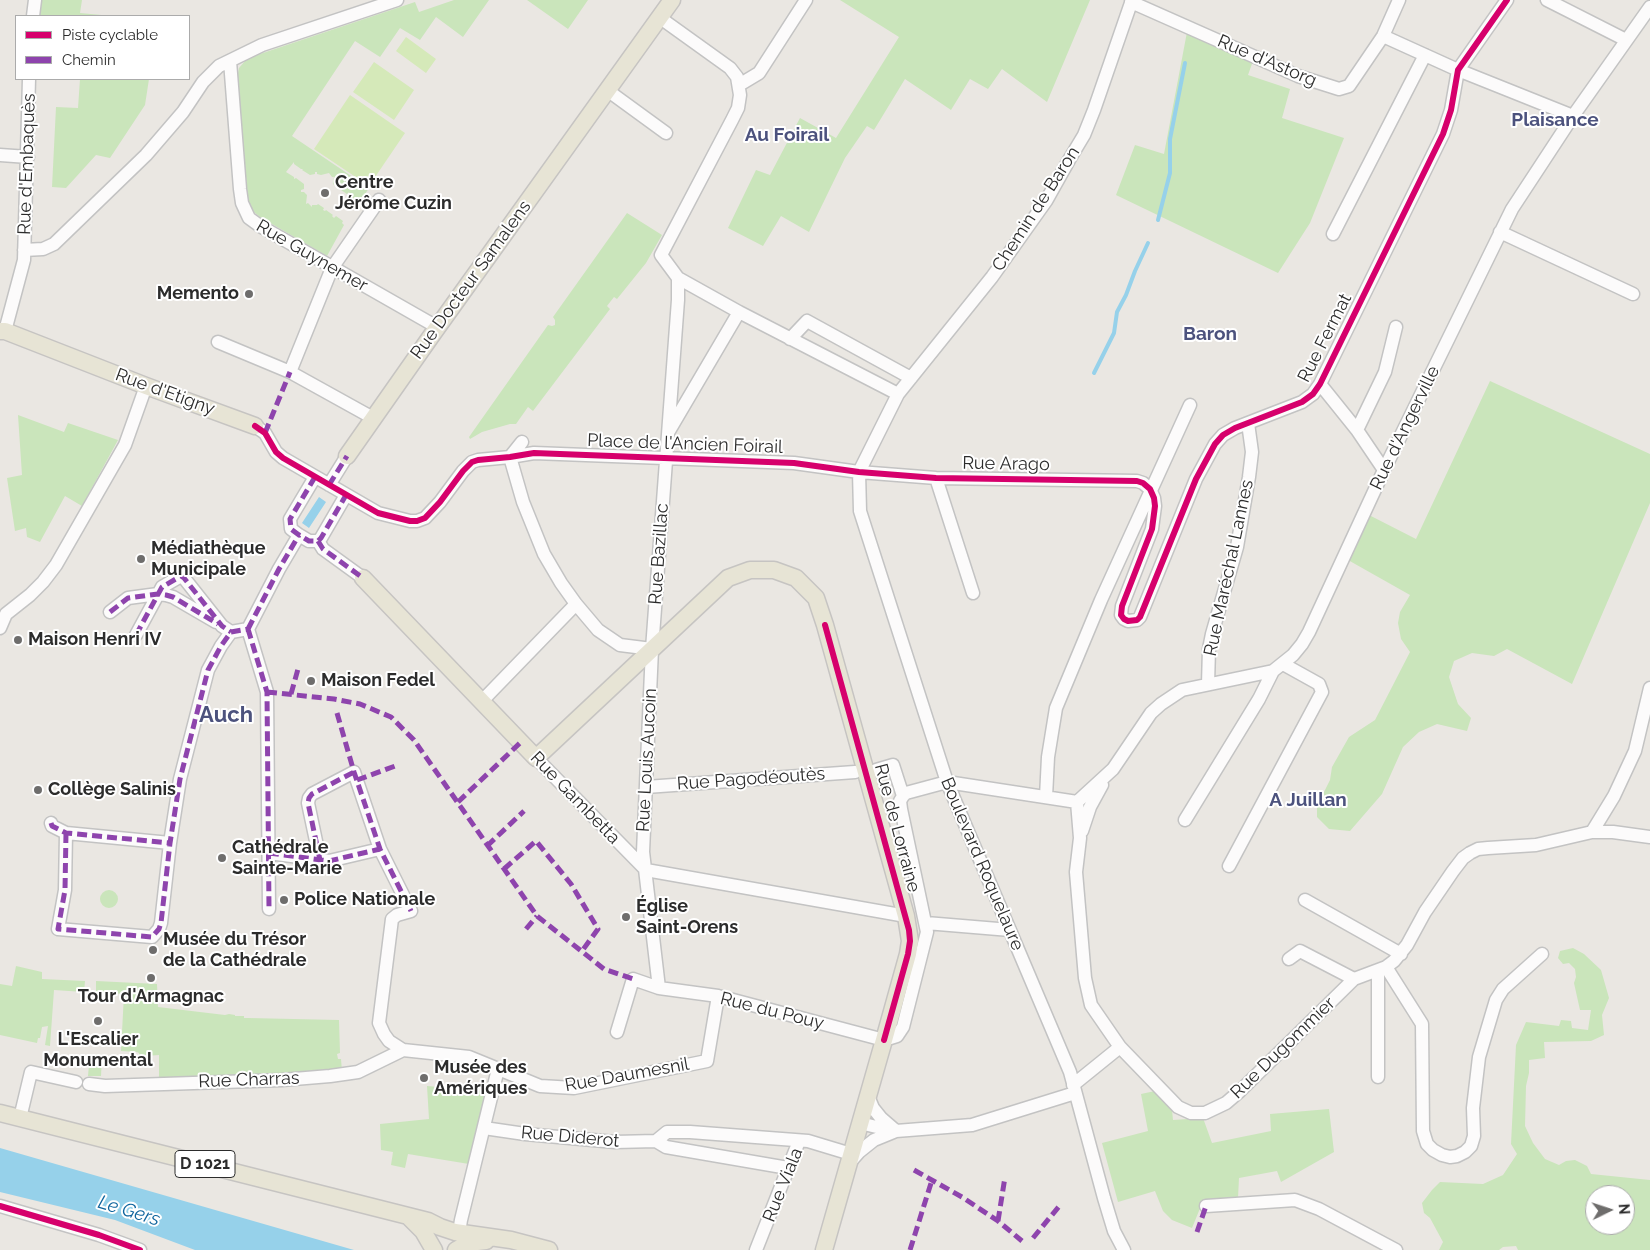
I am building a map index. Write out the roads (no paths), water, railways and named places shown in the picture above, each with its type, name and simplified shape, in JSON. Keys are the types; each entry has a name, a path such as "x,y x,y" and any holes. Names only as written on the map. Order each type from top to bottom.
{"main road":[{"name":"Rue Docteur Samalens","path":"347,456 372,418 672,0"},
{"name":"Rue d'Etigny","path":"2,331 255,426"},
{"name":"Rue de Lorraine","path":"536,758 728,578 762,569 774,570 796,578 816,598 906,916 910,941 908,954 850,1159"},
{"name":"Rue Gambetta","path":"363,578 536,758"},
{"name":"D 1021","path":"0,1113 428,1221 455,1232 511,1240 549,1250"},
{"path":"824,1250 850,1159"},
{"path":"409,1217 423,1230 432,1245"},
{"path":"458,1249 479,1241 511,1240"}],"street":[{"path":"33,15 35,0"},
{"path":"24,250 43,249 54,244 134,168 183,112 203,82 219,66 262,45 397,0"},
{"path":"740,85 759,73 806,0"},
{"name":"Rue d'Astorg","path":"1132,1 1298,76 1339,89 1349,86 1382,36 1399,0"},
{"path":"1458,70 1507,0"},
{"path":"1547,0 1626,40"},
{"name":"Chemin de Baron","path":"913,374 992,277 1046,201 1088,127 1132,1"},
{"name":"Rue d'Angerville","path":"1185,820 1278,668 1293,655 1309,632 1384,470 1512,209 1573,116 1650,6"},
{"path":"659,17 730,68 740,85 740,96 735,114 661,254 678,278 790,339 898,394"},
{"path":"1382,36 1458,70 1573,116"},
{"path":"1333,234 1425,55"},
{"name":"Rue Guynemer","path":"230,60 240,189 245,212 254,223 437,328"},
{"name":"Rue Fermat","path":"1150,489 1155,506 1152,528 1122,606 1121,615 1128,621 1137,620 1140,617 1196,479 1215,444 1223,435 1234,428 1302,402 1313,394 1320,384 1443,134 1451,110 1458,70"},
{"name":"Rue d'Embaquès","path":"2,331 24,260 29,80"},
{"path":"611,84 627,105 666,133"},
{"path":"0,155 28,156"},
{"path":"290,372 332,268 379,200"},
{"path":"1500,232 1633,294"},
{"name":"Place de l'Ancien Foirail","path":"666,458 678,278"},
{"name":"Place de l'Ancien Foirail","path":"668,434 739,312"},
{"path":"790,339 807,321 913,374 898,394 859,472"},
{"path":"1357,430 1385,372 1396,327"},
{"path":"218,342 290,372 372,418"},
{"path":"1320,384 1357,430 1384,470"},
{"path":"0,628 6,614 30,595 56,565 125,445 146,386"},
{"path":"1046,797 1048,757 1056,708 1150,489 1190,405"},
{"name":"Rue Maréchal Lannes","path":"1208,684 1209,649 1237,547 1249,477 1252,452 1248,422"},
{"name":"Rue d'Etigny","path":"255,426 265,433 276,452 283,458 378,514 410,521"},
{"path":"522,442 510,457 529,520 544,554 561,583 598,630 620,645 652,649"},
{"name":"Place de l'Ancien Foirail","path":"410,521 425,518 440,502 463,470 472,462 534,453 794,463 859,472"},
{"name":"Rue Docteur Samalens","path":"330,485 347,456"},
{"name":"Rue Bazillac","path":"652,649 666,458"},
{"name":"Rue Arago","path":"859,472 936,478 1137,481 1150,489"},
{"name":"Boulevard Roquelaure","path":"859,472 860,511 947,782 1070,1072 1104,1198 1114,1230 1124,1250"},
{"path":"315,477 290,519 292,529 299,535 310,541 318,541 346,495"},
{"path":"936,478 973,593"},
{"path":"269,909 267,692 248,628 299,535"},
{"name":"Rue Gambetta","path":"318,541 323,549 363,578"},
{"path":"136,635 162,588 181,576 227,629"},
{"path":"110,612 128,598 158,594 173,597 227,629 248,628"},
{"path":"482,701 576,604"},
{"path":"66,833 65,890 58,929 152,937 161,923 170,843 180,779 208,670 221,646 227,629"},
{"name":"Rue Louis Aucoin","path":"652,649 643,852 659,988"},
{"path":"884,1040 897,1036 903,1027 926,941 926,923 901,809 900,801 906,793 947,782 1077,802 1113,769 1150,713 1182,690 1278,668 1319,684 1322,692 1229,866"},
{"path":"1592,832 1614,796 1635,751 1650,688"},
{"name":"Rue Gambetta","path":"536,758 646,870"},
{"path":"876,770 893,765 903,796"},
{"path":"320,860 308,803 309,798 312,794 354,772 380,849 411,912 397,915 392,919 380,1023 388,1041 402,1050"},
{"name":"Rue Pagodéoutès","path":"646,787 855,772"},
{"path":"860,1123 896,1131 972,1125 1074,1089 1120,1047 1091,1005 1084,978 1076,872 1080,838 1090,807 1106,777"},
{"path":"1077,802 1080,838"},
{"path":"51,822 52,826 66,833 170,843"},
{"name":"Rue Dugommier","path":"1120,1047 1178,1107 1191,1112 1205,1113 1226,1103 1240,1092 1354,979 1382,968 1401,954 1437,894 1458,864 1470,853 1478,849 1536,844 1592,832 1613,832 1650,837"},
{"path":"269,853 329,861 380,849"},
{"path":"646,870 906,916"},
{"path":"1305,900 1401,954"},
{"path":"926,923 1010,930"},
{"path":"1289,959 1300,951 1354,979"},
{"path":"1382,968 1422,1024 1423,1131 1427,1144 1433,1150 1450,1157 1458,1156 1465,1152 1471,1146 1474,1136 1473,1108 1479,1057 1498,996 1503,989 1542,954"},
{"path":"1378,1077 1382,968"},
{"name":"Rue du Pouy","path":"617,1032 633,979 659,988 718,996 884,1040"},
{"name":"Rue Daumesnil","path":"402,1050 469,1056 540,1086 574,1088 707,1060 718,996"},
{"name":"Rue Charras","path":"89,1084 105,1086 282,1080 339,1075 358,1072 402,1050"},
{"path":"455,1232 460,1226 498,1069"},
{"path":"20,1118 31,1072 76,1082"},
{"path":"868,1096 881,1118 896,1131"},
{"name":"Rue Diderot","path":"484,1128 525,1134 615,1142 656,1141 666,1147 788,1168"},
{"path":"850,1159 874,1140 896,1131"},
{"name":"Rue Diderot","path":"656,1141 667,1132 690,1132 799,1141"},
{"name":"Rue Viala","path":"756,1250 799,1141 808,1141 850,1159"},
{"path":"1206,1206 1295,1200 1319,1209 1396,1250"},
{"path":"0,1206 90,1232 140,1250"}],"water":[{"path":"319,497 326,502 309,528 302,523"},
{"name":"Le Gers","path":"0,1148 354,1250 195,1250 115,1220 0,1192"}],"waterway":[{"path":"1158,220 1170,173 1170,139 1185,63"},
{"path":"1094,373 1114,333 1117,312 1148,243"}],"place":[{"name":"Centre Jérôme Cuzin","path":"325,193"},
{"name":"Memento","path":"249,294"},
{"name":"Médiathèque Municipale","path":"141,559"},
{"name":"Maison Henri IV","path":"18,640"},
{"name":"Maison Fedel","path":"311,681"},
{"name":"Collège Salinis","path":"38,790"},
{"name":"Cathédrale Sainte-Marie","path":"222,858"},
{"name":"Police Nationale","path":"284,900"},
{"name":"Église Saint-Orens","path":"626,917"},
{"name":"Musée du Trésor de la Cathédrale","path":"153,950"},
{"name":"Tour d'Armagnac","path":"151,978"},
{"name":"L'Escalier Monumental","path":"98,1021"},
{"name":"Musée des Amériques","path":"424,1078"}],"district":[{"name":"Plaisance","path":"1555,120"},
{"name":"Au Foirail","path":"787,135"},
{"name":"Baron","path":"1210,334"},
{"name":"Auch","path":"226,715"},
{"name":"A Juillan","path":"1308,800"}]}
